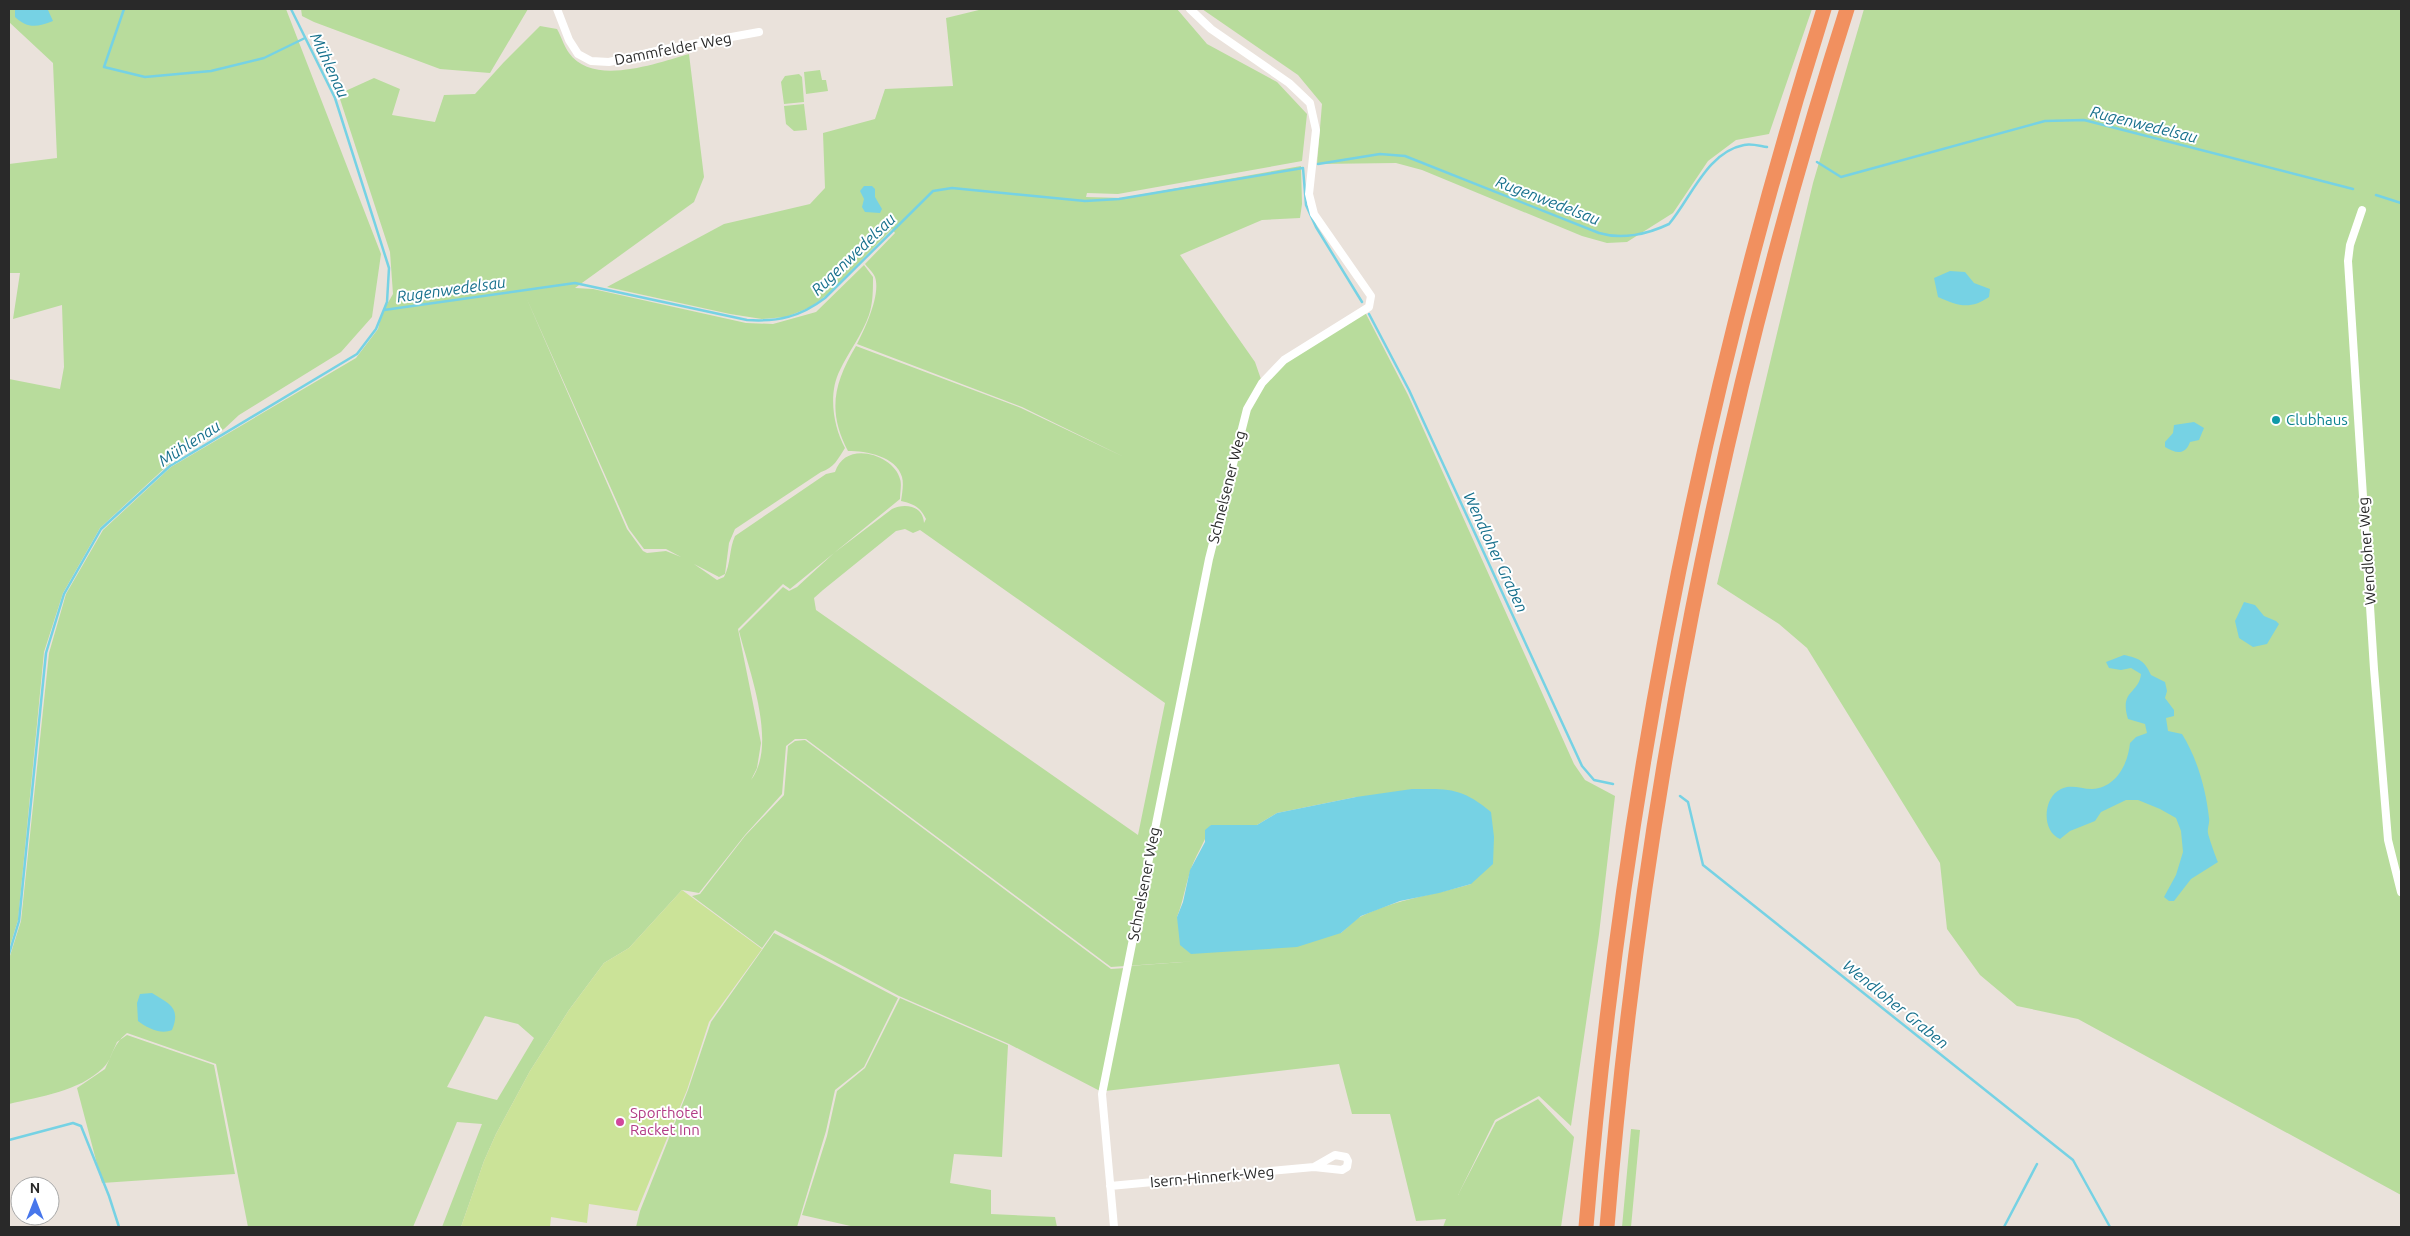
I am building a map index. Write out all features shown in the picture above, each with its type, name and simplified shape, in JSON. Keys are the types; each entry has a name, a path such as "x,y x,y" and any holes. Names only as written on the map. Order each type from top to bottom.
{"highway":[{"path":"1586,1227 1600,1072 1618,927 1637,793 1669,614 1739,307 1776,168 1824,9"},
{"path":"1607,1227 1634,973 1659,801 1692,616 1734,418 1765,296 1788,208 1847,9"}],"street":[{"name":"Dammfelder Weg","path":"557,9 569,40 578,54 591,61 609,62 665,49 759,32"},
{"name":"Schnelsener Weg","path":"1114,1227 1102,1094 1209,559 1247,409 1262,383 1284,360 1369,307 1371,296 1314,214 1309,194 1316,130 1310,103 1289,83 1211,30 1190,9"},
{"name":"Wendloher Weg","path":"2362,210 2350,245 2348,261 2374,669 2387,830 2401,892"},
{"name":"Isern-Hinnerk-Weg","path":"1110,1186 1314,1167"}],"green space":[{"path":"9,9 15,9 15,17 39,11 38,9 286,9 381,254 372,317 341,352 239,415 224,429 168,465 100,528 63,593 44,652 18,920 9,949 9,379 60,389 64,367 62,305 13,319 20,273 9,273 9,164 57,158 53,63 9,22"},
{"path":"301,9 528,9 490,73 440,69 314,22 302,16"},
{"path":"983,9 1177,9 1207,44 1277,82 1307,114 1302,161 1118,194 1087,193 1086,197 1122,198 1301,166 1302,204 1300,218 1262,220 1180,255 1255,362 1263,385 1286,362 1365,312 1408,395 1574,764 1585,780 1615,796 1599,934 1571,1126 1539,1096 1495,1120 1458,1195 1496,1122 1538,1099 1574,1137 1561,1227 1443,1227 1446,1219 1416,1221 1390,1114 1352,1114 1339,1064 1105,1091 1129,966 1197,961 1111,967 806,739 795,739 786,746 782,794 745,835 699,893 682,890 629,948 604,963 569,1010 530,1071 496,1134 484,1161 461,1227 442,1227 482,1124 457,1122 413,1227 248,1227 216,1064 127,1033 118,1043 103,1068 82,1083 59,1092 9,1104 9,959 21,921 49,653 66,594 103,530 171,467 356,358 378,329 382,313 393,294 390,252 339,96 341,93 374,78 400,89 392,115 435,122 444,95 475,94 540,26 557,29 569,53 580,63 593,69 609,71 626,70 689,54 704,177 694,202 575,288 593,289 746,323 773,324 816,312 864,265 873,277 873,292 869,315 840,370 834,389 835,420 837,430 845,448 835,463 829,468 735,529 729,543 725,574 719,577 694,564 717,580 724,577 728,567 735,536 826,474 835,472 841,462 849,456 859,453 870,454 889,463 900,479 900,499 834,553 897,507 907,506 917,509 923,517 924,523 926,519 916,507 901,501 903,480 894,464 879,456 863,452 848,451 841,437 837,423 836,397 838,385 848,359 856,346 1021,408 1124,457 1022,407 857,344 871,311 876,293 875,277 865,264 895,233 892,229 828,294 811,307 786,317 762,319 730,314 607,287 724,224 810,204 825,188 823,133 875,119 885,89 953,86 946,18","holes":["526,297 629,529 644,549 666,549 681,557 666,551 647,553 643,551 627,529","905,529 913,533 920,530 1165,703 1138,835 816,610 814,598 896,531","834,553 797,587 789,591 783,587 739,631 759,707 762,728 762,747 759,765 751,780 757,768 761,743 738,629 783,584 790,589","1356,797 1471,884 1388,905 1362,916 1341,933 1177,917 1192,866 1211,825 1257,825 1277,813","485,1016 518,1024 534,1038 497,1100 447,1087"]},
{"path":"1202,9 1812,9 1769,134 1736,140 1708,161 1673,213 1627,242 1607,243 1582,236 1422,170 1396,163 1317,164 1322,104 1298,75"},
{"path":"1864,9 2401,9 2401,1195 2078,1019 2017,1006 1980,975 1947,929 1940,863 1807,648 1779,624 1717,584 1813,183"},
{"path":"820,70 822,80 826,80 828,91 806,94 804,72"},
{"path":"799,74 802,77 804,102 784,104 781,82 785,76"},
{"path":"804,104 807,130 794,131 786,124 784,106"},
{"path":"805,740 1111,969 1126,968 1100,1091 1009,1044 899,996 775,930 762,948 692,896 700,894 745,836 784,795 788,746 795,741"},
{"path":"682,890 762,949 709,1022 687,1090 637,1211 589,1204 587,1223 551,1217 550,1227 461,1227 484,1161 496,1134 530,1071 569,1010 604,963 629,948"},
{"path":"774,933 898,998 864,1067 835,1090 826,1131 797,1227 636,1227 640,1211 688,1090 711,1022"},
{"path":"900,998 1008,1045 1002,1157 954,1154 950,1183 991,1190 991,1214 1055,1217 1057,1227 855,1227 802,1215 827,1136 837,1091 865,1068"},
{"path":"127,1035 214,1065 235,1174 102,1183 77,1088 105,1069 117,1042"},
{"path":"1631,1129 1640,1130 1631,1227 1622,1227"}],"water":[{"path":"15,9 48,10 53,21 37,26 24,24 15,17"},
{"path":"864,186 872,186 875,189 875,197 882,209 880,213 865,212 862,207 864,199 860,191"},
{"path":"1950,271 1965,272 1974,283 1990,289 1989,297 1976,304 1964,305 1952,303 1938,297 1934,278"},
{"path":"2194,422 2204,428 2199,440 2190,442 2185,450 2179,452 2165,447 2165,442 2173,433 2174,425"},
{"path":"2244,602 2255,605 2264,616 2279,624 2267,644 2253,647 2239,638 2235,621"},
{"path":"2124,655 2141,661 2151,675 2165,682 2167,691 2165,698 2174,710 2174,716 2166,718 2168,731 2182,734 2196,763 2206,796 2209,820 2208,833 2218,862 2191,879 2174,901 2169,901 2164,897 2176,875 2183,852 2181,831 2176,818 2138,800 2126,800 2101,812 2095,821 2070,831 2060,839 2054,835 2047,822 2048,806 2055,793 2069,787 2092,789 2108,784 2114,780 2123,767 2127,759 2130,743 2136,737 2147,733 2145,724 2128,719 2126,710 2128,697 2137,685 2141,674 2131,668 2121,670 2109,668 2106,662"},
{"path":"1412,789 1454,791 1471,798 1491,812 1494,837 1493,864 1471,884 1400,901 1361,916 1341,933 1297,947 1191,954 1180,945 1177,917 1183,902 1190,870 1205,842 1205,830 1211,825 1257,825 1277,813 1356,797"},
{"path":"152,993 172,1007 175,1016 172,1030 163,1032 154,1030 138,1021 137,1003 140,994"}],"waterway":[{"path":"124,9 104,67 145,77 211,71 264,58 305,38"},
{"name":"Mühlenau","path":"9,954 19,921 46,653 64,594 101,529 170,466 357,354 376,329 387,302 389,268 335,98 291,9"},
{"name":"Rugenwedelsau","path":"1817,162 1841,177 2045,121 2084,120 2353,189"},
{"name":"Rugenwedelsau","path":"1318,164 1380,154 1405,156 1599,233 1626,236 1652,231 1669,224 1710,166 1731,149 1747,144 1767,147"},
{"name":"Rugenwedelsau","path":"384,310 575,283 747,320 779,319 807,310 825,298 933,191 952,188 1085,201 1119,199 1303,168 1306,205 1316,227 1362,302"},
{"name":"Rugenwedelsau","path":"2376,195 2401,203"},
{"name":"Wendloher Graben","path":"1369,314 1409,390 1582,766 1594,780 1613,784"},
{"name":"Wendloher Graben","path":"1680,796 1688,802 1703,865 2073,1160 2110,1227"},
{"path":"9,1140 73,1123 81,1126 109,1196 119,1227"},
{"path":"2004,1227 2037,1164"}],"place":[{"name":"Clubhaus","path":"2276,420"},
{"name":"Sporthotel Racket Inn","path":"620,1122"}]}
